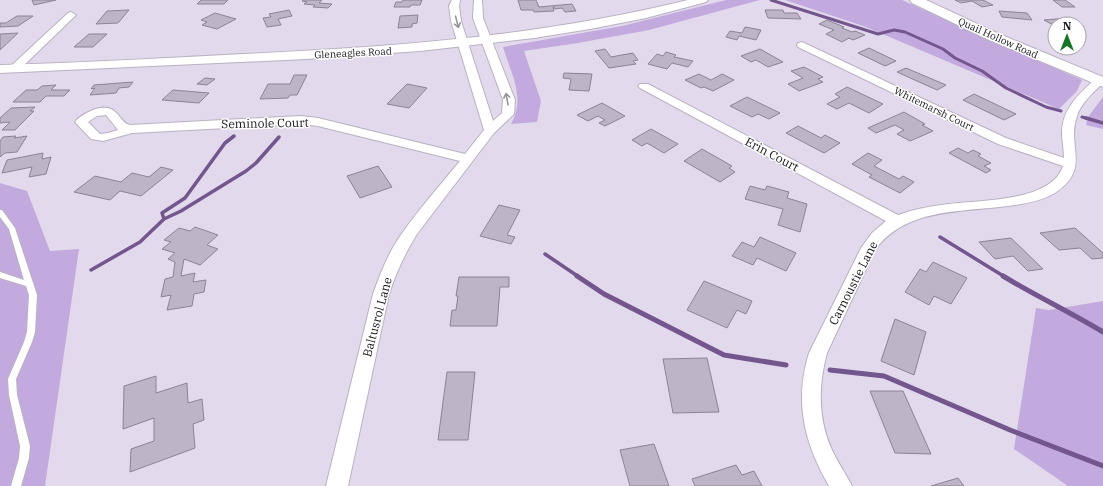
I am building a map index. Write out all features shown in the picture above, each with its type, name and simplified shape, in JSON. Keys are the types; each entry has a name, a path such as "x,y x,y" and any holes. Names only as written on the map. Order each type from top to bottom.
{"main road":[{"name":"Quail Hollow Road","path":"916,0 992,36 1101,82"}],"street":[{"path":"456,0 454,6 456,20 490,130"},
{"name":"Baltusrol Lane","path":"337,486 381,294 388,274 401,246 412,230 490,130 508,114 509,100 478,18 478,0"},
{"name":"Gleneagles Road","path":"0,69 358,53 464,44 539,34 607,22 702,0"},
{"path":"15,68 71,15"},
{"name":"Whitemarsh Court","path":"802,44 996,138 1070,164"},
{"path":"1070,164 1071,158 1068,131 1069,121 1074,108 1083,96 1101,82"},
{"name":"Erin Court","path":"644,86 899,222"},
{"name":"Seminole Court","path":"130,129 301,120 318,122 468,159"},
{"name":"Carnoustie Lane","path":"841,486 834,475 819,441 811,410 809,390 812,367 818,353 872,243 878,236 899,222 913,215 1030,197 1054,187 1064,178 1070,164"}],"lane":[{"path":"0,212 12,228 33,295 31,332 12,379 12,395 25,446 24,458 16,486"},
{"path":"0,275 30,284"}],"shaded area":[{"path":"726,0 760,0 649,30 524,51 541,101 537,122 511,124 517,105 517,95 516,86 503,47 622,26"},
{"path":"785,0 902,0 1082,80 1077,91 1059,109 866,27"},
{"path":"1103,97 1103,129 1086,125 1088,117"},
{"path":"0,183 27,191 50,251 79,249 45,486 0,486"},
{"path":"1103,301 1103,486 1068,486 1014,449 1036,308 1049,310"}],"building":[{"path":"32,0 56,0 34,5"},
{"path":"201,0 228,0 224,4 197,4"},
{"path":"322,0 319,3 332,4 328,8 313,7 315,5 304,4 307,2 302,1"},
{"path":"403,0 422,0 420,5 411,5 410,7 394,7 396,2 402,2"},
{"path":"518,0 536,0 539,7 572,4 576,11 565,12 562,8 555,9 554,7 554,11 534,12 533,10 521,10"},
{"path":"955,0 983,0 993,5 982,7 972,1 961,3"},
{"path":"1053,0 1065,0 1075,7 1062,7"},
{"path":"129,10 118,23 96,24 107,11"},
{"path":"289,10 292,16 278,19 281,25 267,27 263,18 271,17 269,14"},
{"path":"765,10 783,10 784,13 797,13 801,19 768,18"},
{"path":"999,11 1027,13 1032,20 1002,17"},
{"path":"215,13 236,19 217,29 202,25 207,22 201,20"},
{"path":"418,15 417,23 412,24 412,27 398,28 400,16"},
{"path":"17,16 33,16 18,26 0,27 0,23 6,23"},
{"path":"827,20 852,32 855,31 865,35 853,40 849,38 842,42 826,34 834,30 819,24"},
{"path":"745,27 761,30 756,40 739,36 737,40 726,37 730,31 742,33"},
{"path":"18,33 0,50 0,34"},
{"path":"89,34 107,34 93,47 74,47"},
{"path":"869,48 896,61 885,66 858,53"},
{"path":"605,49 611,57 633,53 638,60 633,61 636,64 609,68 595,51"},
{"path":"760,49 783,62 768,67 756,60 751,62 741,56"},
{"path":"666,52 676,55 674,57 693,61 688,67 672,63 667,69 648,64 657,54 663,56"},
{"path":"804,67 823,77 818,79 823,82 799,91 788,84 803,78 791,71"},
{"path":"906,68 946,85 937,90 897,72"},
{"path":"564,73 592,74 589,91 569,90 571,79 563,78"},
{"path":"699,74 711,80 722,74 734,80 713,91 704,87 701,88 685,80"},
{"path":"294,75 307,75 297,95 290,95 288,98 260,99 268,84 290,84"},
{"path":"205,78 215,79 207,85 197,84"},
{"path":"133,82 129,87 119,88 116,93 90,95 95,88 91,89 94,85"},
{"path":"407,84 427,88 409,108 387,104"},
{"path":"56,85 51,90 70,90 64,96 46,96 40,102 13,102 26,90 37,90 42,86"},
{"path":"847,87 883,104 869,113 849,103 837,109 827,104 840,97 835,94"},
{"path":"173,90 209,93 199,103 162,100"},
{"path":"974,94 1016,114 1004,120 963,100"},
{"path":"747,97 780,113 769,119 758,114 752,117 730,106"},
{"path":"602,103 625,116 605,126 599,123 605,120 598,116 588,121 577,115"},
{"path":"35,107 30,111 34,111 15,130 2,130 10,122 0,123 0,118 11,108"},
{"path":"904,112 925,124 922,125 933,131 910,141 897,134 904,130 895,125 876,133 868,128"},
{"path":"798,126 821,138 825,135 840,143 824,153 786,133"},
{"path":"651,129 678,144 664,153 647,143 642,146 632,140"},
{"path":"16,136 14,138 27,136 17,152 5,153 0,157 0,141 3,137"},
{"path":"958,148 968,153 973,150 981,154 978,156 991,163 984,166 991,170 986,173 949,153"},
{"path":"702,149 732,166 729,168 735,172 720,182 684,161"},
{"path":"43,153 42,159 51,157 46,174 29,177 32,167 2,173 7,160"},
{"path":"868,153 882,160 874,166 899,179 903,176 914,182 900,193 869,177 872,175 852,164"},
{"path":"378,166 392,187 360,198 347,176"},
{"path":"161,167 173,170 141,196 120,191 110,200 74,192 95,176 121,182 132,173 149,177"},
{"path":"750,186 765,190 767,186 789,192 787,198 807,204 800,232 778,225 783,209 745,199"},
{"path":"499,205 520,210 507,235 515,237 511,244 480,236"},
{"path":"195,227 218,235 207,245 218,249 200,265 184,259 181,276 195,273 193,282 206,280 204,292 194,294 192,306 167,310 171,295 161,297 165,279 173,277 175,262 168,259 175,253 162,249 171,242 164,240 179,228 190,231"},
{"path":"1075,228 1103,253 1103,258 1092,259 1080,248 1059,250 1040,233"},
{"path":"760,237 796,253 786,271 757,258 753,265 732,256 742,242 754,247"},
{"path":"1011,238 1043,269 1028,271 1013,256 995,259 979,242"},
{"path":"933,262 967,278 951,304 934,296 929,305 905,292 920,269 926,272"},
{"path":"459,277 509,277 509,287 500,287 497,326 450,326 452,310 456,310 458,296 456,296"},
{"path":"704,281 752,301 746,314 737,310 727,328 687,310"},
{"path":"895,319 926,332 914,375 881,361"},
{"path":"707,358 719,412 673,413 663,359"},
{"path":"447,372 475,372 468,440 438,440"},
{"path":"156,376 156,393 187,383 188,403 202,399 204,420 193,424 195,448 130,472 131,449 154,441 154,418 123,429 124,386"},
{"path":"870,391 903,391 931,454 895,453"},
{"path":"654,444 669,486 630,486 620,450"},
{"path":"736,465 742,475 754,471 762,486 695,486 692,479"},
{"path":"958,478 964,486 931,486"}],"waterway":[{"path":"771,0 878,34 894,30 905,32 943,49 955,58 982,71 1006,88 1046,107 1061,111"},
{"path":"1082,117 1089,119"},
{"path":"1086,118 1103,123"},
{"path":"164,219 162,213 185,198 225,143 234,136"},
{"path":"164,219 181,211 246,171 256,163 279,137"},
{"path":"91,270 140,242 164,219"},
{"path":"940,237 1005,277"},
{"path":"545,254 579,277"},
{"path":"577,276 604,294 724,355 786,365"},
{"path":"1003,276 1103,332"},
{"path":"830,370 884,376 1010,430 1103,466"}]}
